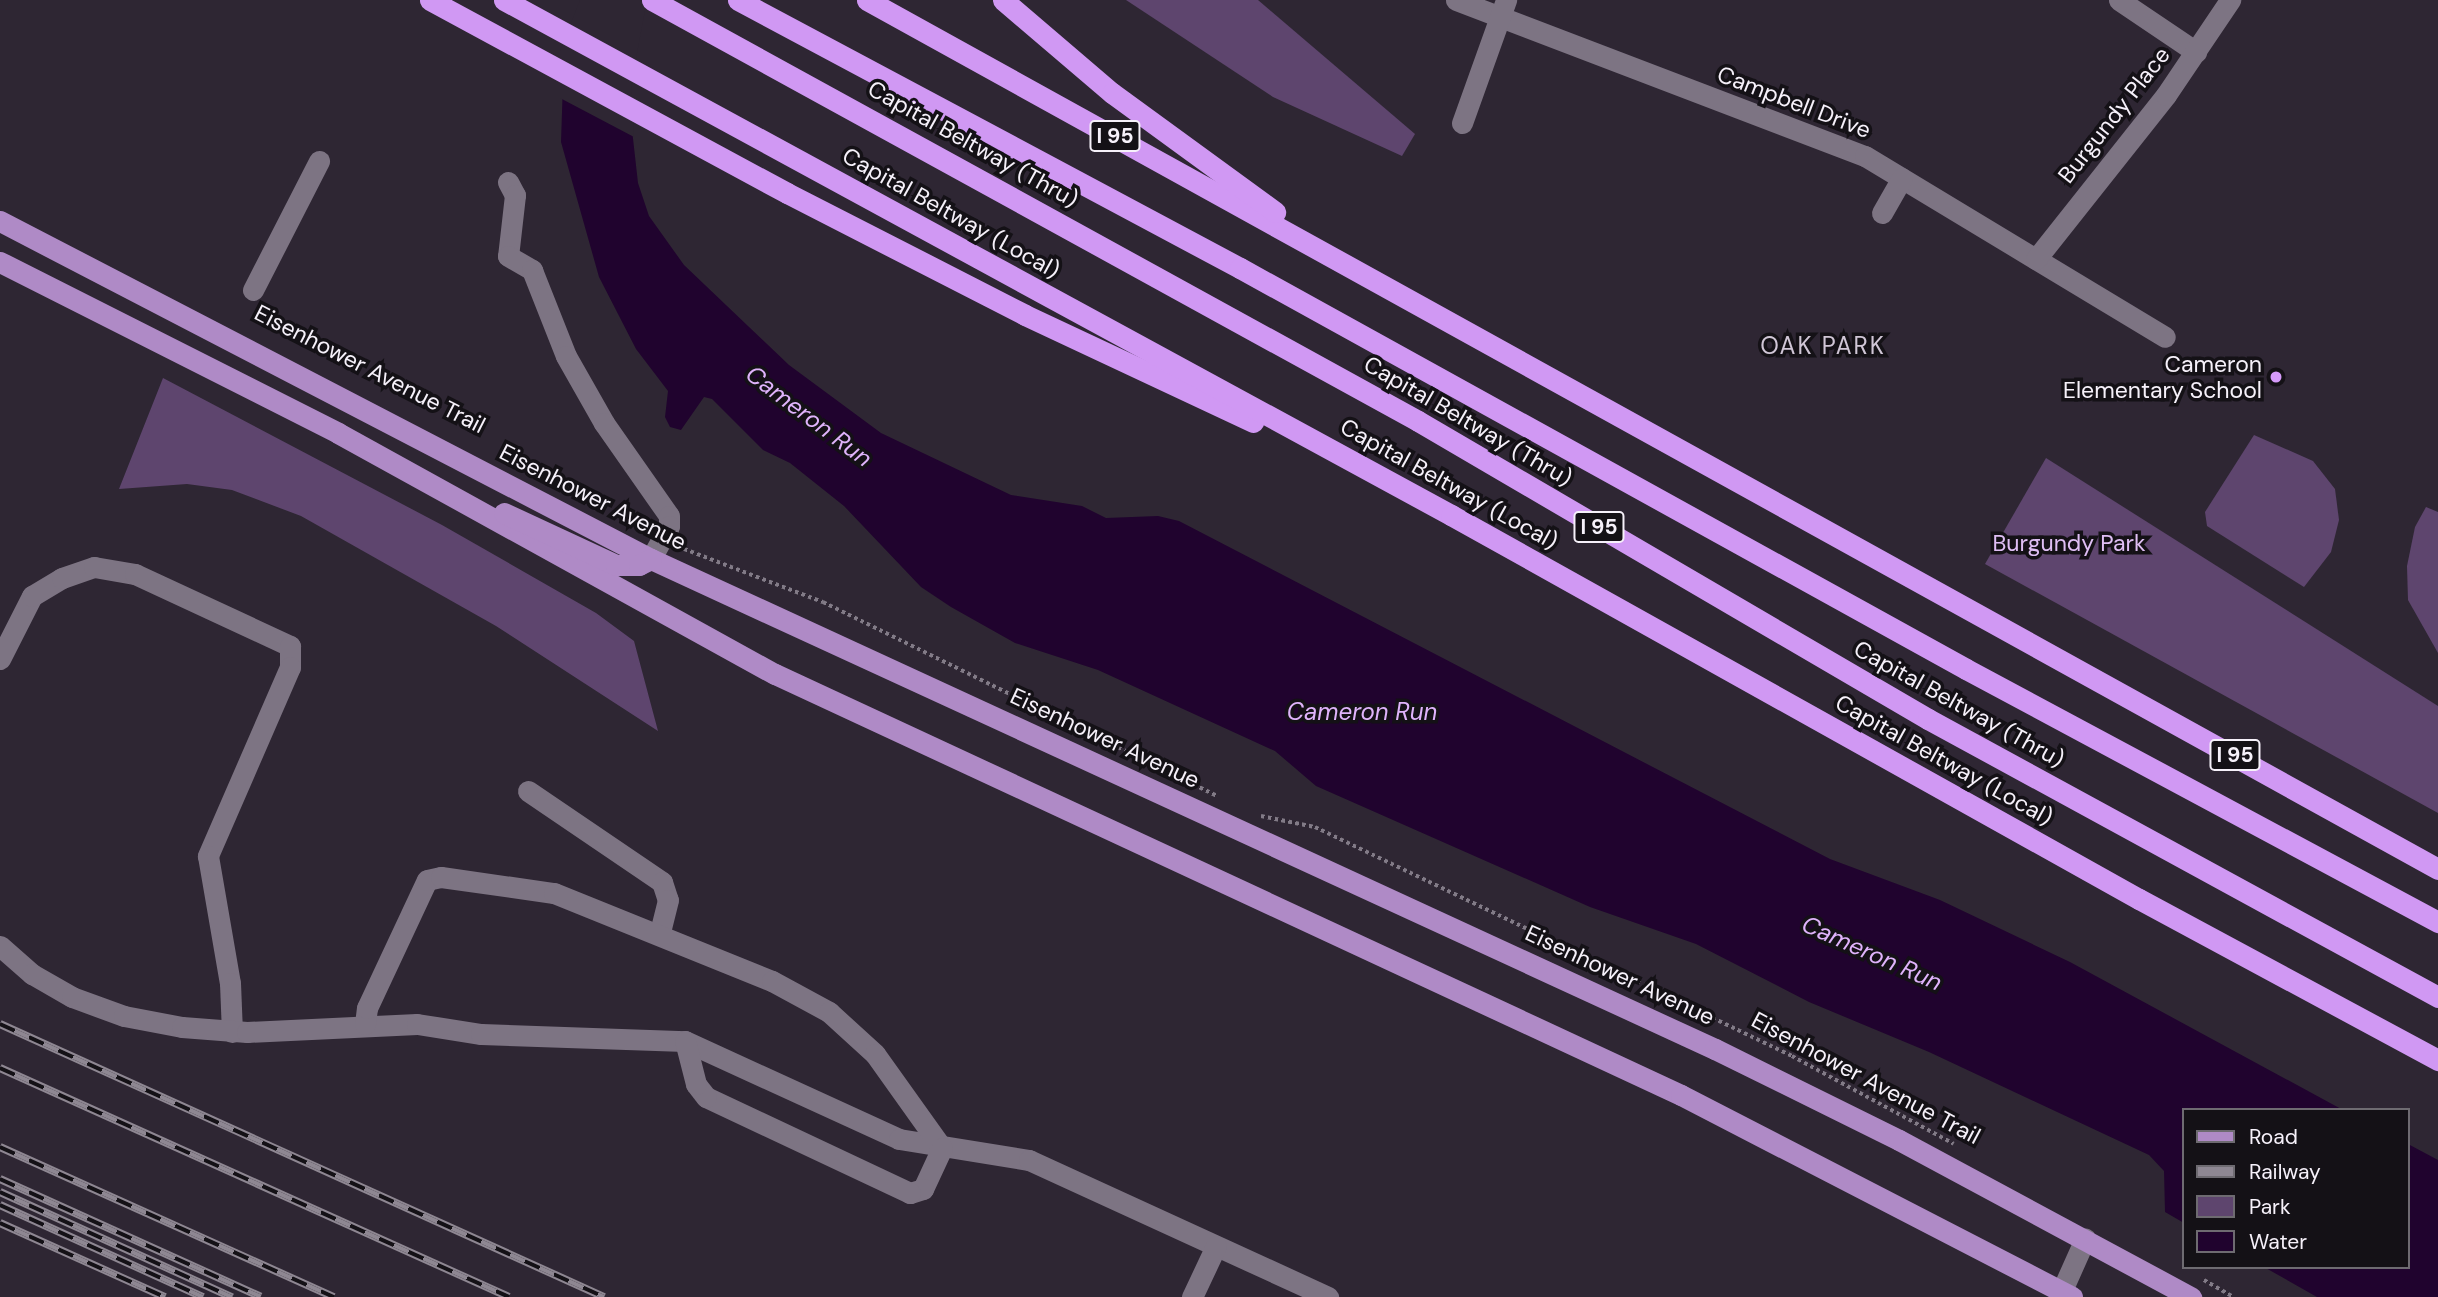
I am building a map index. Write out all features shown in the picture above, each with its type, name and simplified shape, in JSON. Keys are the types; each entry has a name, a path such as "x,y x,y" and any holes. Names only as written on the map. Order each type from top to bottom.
{"highway":[{"path":"430,0 788,193 1025,315 1451,514"},
{"name":"Capital Beltway (Local)","path":"504,0 1451,514 2115,886 2438,1060"},
{"name":"Capital Beltway (Thru)","path":"652,0 1418,421 1928,719 2438,997"},
{"name":"I 95","path":"867,0 2438,869"},
{"path":"1003,0 1112,93 1363,274"},
{"name":"Capital Beltway (Thru)","path":"744,4 1240,268 1966,669 2438,922"}],"main road":[{"name":"Eisenhower Avenue","path":"0,221 651,559 1670,1028 1899,1140 2085,1239 2195,1287"},
{"path":"0,262 338,433 812,693 1681,1095 2064,1295"},
{"path":"439,489 529,523 616,565 639,565 651,559"}],"street":[{"name":"Campbell Drive","path":"1456,0 1503,9 1822,136 1902,178 2165,337"},
{"path":"2119,0 2196,52"},
{"name":"Burgundy Place","path":"2036,259 2196,52 2230,0"},
{"path":"1462,123 1503,9"},
{"path":"253,290 320,161"},
{"path":"1882,213 1902,178"},
{"path":"508,182 515,195 508,256 532,270 572,367 604,424 662,502 669,516 663,540 651,559"},
{"path":"0,659 32,596 62,578 94,566 135,574 290,646 290,667 208,856 231,992 232,1032"},
{"path":"528,791 662,882 668,900 660,933"},
{"path":"365,1024 368,1008 431,878 545,891 660,933 772,981 829,1012 875,1054 942,1148"},
{"path":"0,946 41,980 86,1003 166,1025 232,1032 365,1024 417,1024 481,1034 685,1041 899,1139 1029,1160 1328,1297"},
{"path":"685,1041 696,1084 706,1097 910,1193 923,1189 942,1148"},
{"path":"2064,1295 2085,1239"},
{"path":"1192,1297 1216,1246"}],"path":[{"path":"663,540 823,602 1225,800"},
{"name":"Eisenhower Avenue Trail","path":"1256,815 1328,833 1792,1056 1959,1147"},
{"path":"2195,1287 2234,1297"}],"green space":[{"path":"1126,0 1258,0 1415,134 1402,156 1273,97"},
{"path":"163,378 442,525 596,613 634,641 658,731 496,626 301,516 232,490 187,484 119,489"},
{"path":"2254,435 2313,461 2335,489 2339,520 2331,552 2304,587 2207,526 2205,512"},
{"name":"Burgundy Park","path":"2046,458 2438,706 2438,813 1985,564"},
{"path":"2426,507 2438,512 2438,653 2408,600 2407,566 2415,527"}],"water":[{"name":"Cameron Run","path":"564,52 627,85 638,183 649,216 684,265 789,365 881,433 1011,495 1082,506 1106,518 1158,516 1179,521 1830,859 1940,900 2070,962 2339,1108 2182,1108 2182,1222 2165,1212 2164,1171 2149,1155 1929,1052 1809,1002 1696,944 1590,907 1316,786 1275,751 1098,670 1015,643 921,587 844,506 790,463 763,450 712,399 704,397 681,430 670,427 665,417 668,391 636,349 599,277 561,142"},
{"path":"2410,1145 2438,1160 2438,1297 2317,1297 2268,1269 2410,1269"}],"pier":[{"path":"580,0 647,0 631,85 634,137 560,98 560,51"}],"railway":[{"path":"0,1024 604,1297"},
{"path":"0,1068 509,1297"},
{"path":"0,1147 334,1297"},
{"path":"0,1179 261,1297"},
{"path":"0,1192 232,1297"},
{"path":"0,1205 203,1297"},
{"path":"0,1223 165,1297"}],"place":[{"name":"Cameron Elementary School","path":"2276,377"}],"district":[{"name":"OAK PARK","path":"1823,346"}]}
